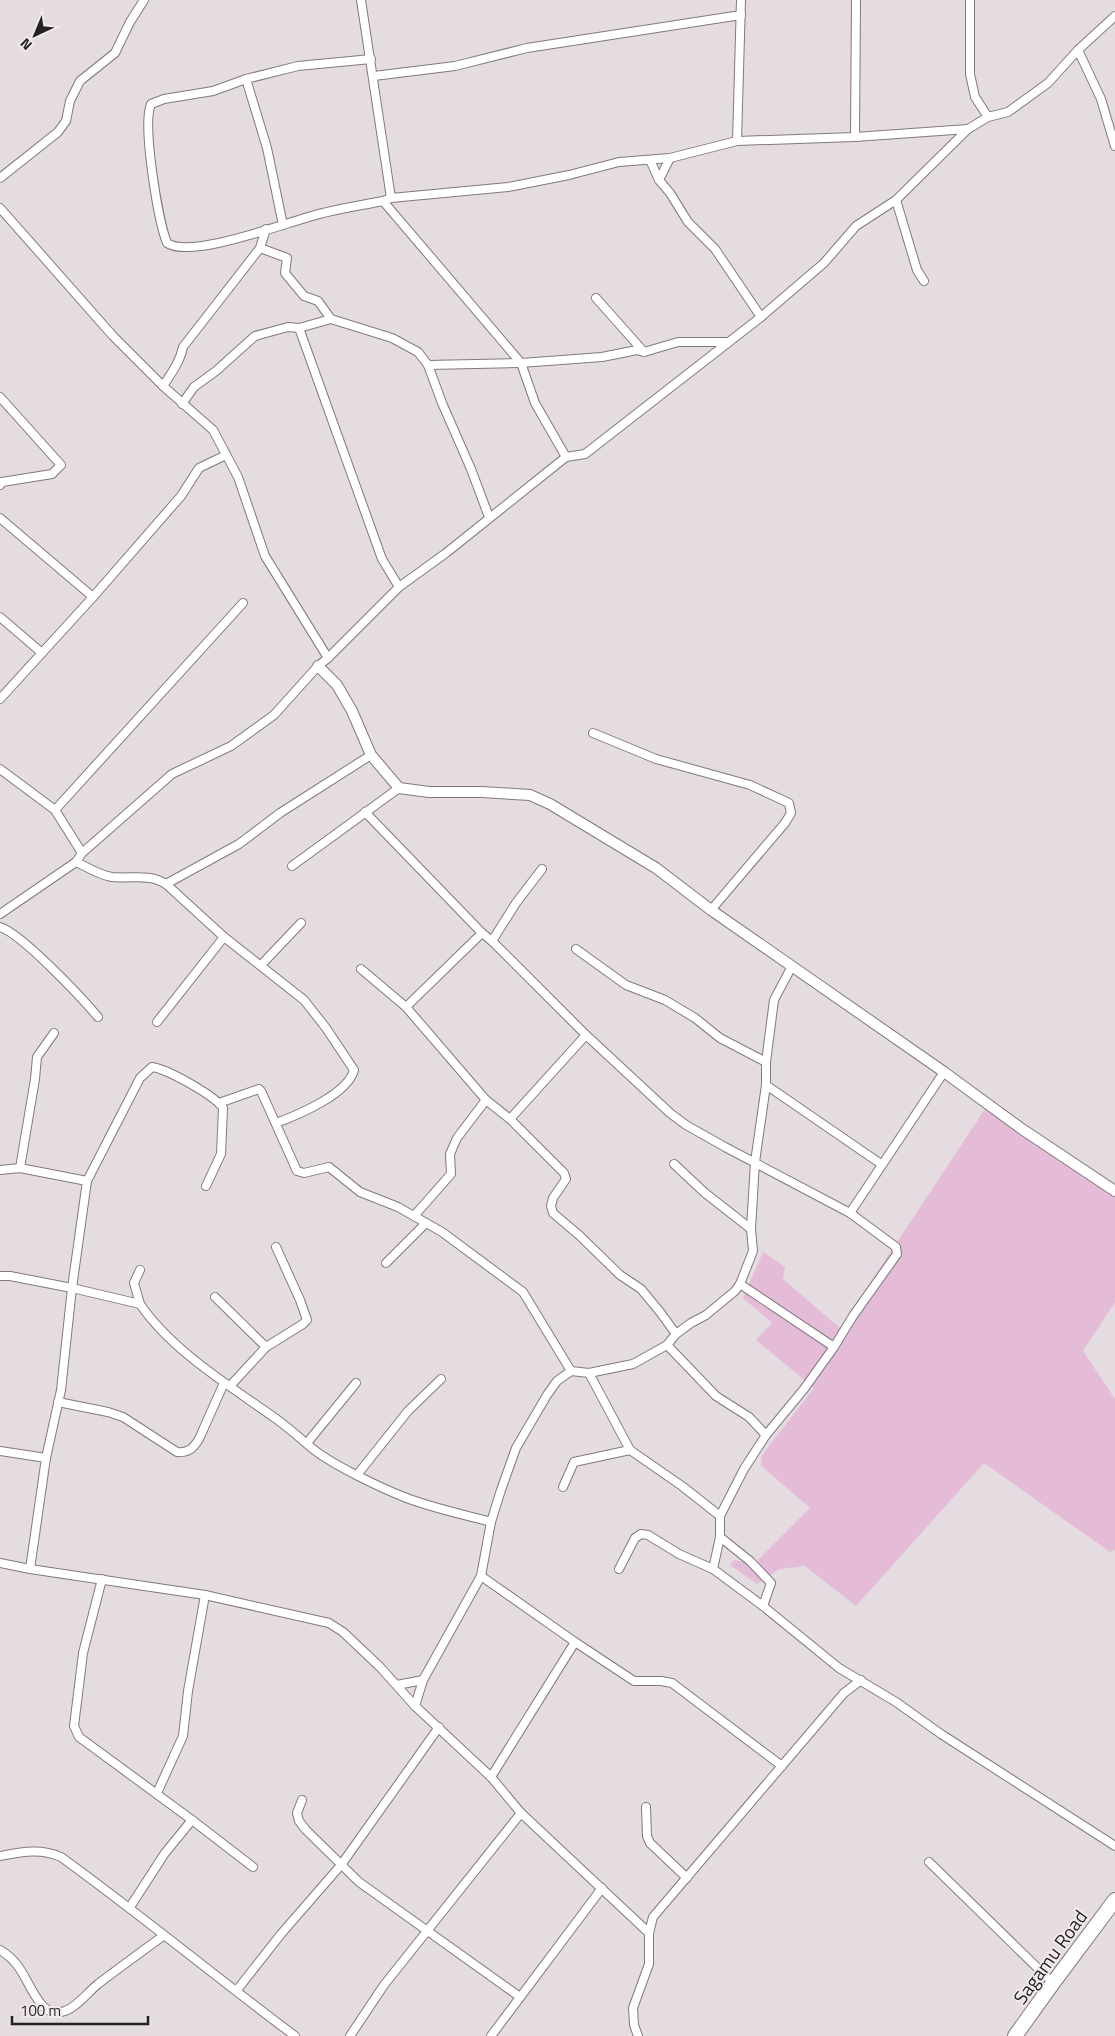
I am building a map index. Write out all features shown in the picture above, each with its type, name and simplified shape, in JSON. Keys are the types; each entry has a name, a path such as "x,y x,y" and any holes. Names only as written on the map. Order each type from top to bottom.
{"highway":[{"name":"Sagamu Road","path":"1015,2036 1115,1900"}],"street":[{"path":"0,178 58,132 66,121 70,101 80,81 115,52 130,22 144,0"},
{"path":"362,0 391,198"},
{"path":"737,141 741,0"},
{"path":"855,137 856,0"},
{"path":"970,0 970,74 975,97 988,117"},
{"path":"374,76 455,66 526,48 741,15"},
{"path":"0,914 76,862 82,853 172,774 231,746 274,715 318,666 399,587 446,553 566,457 585,454 761,317 824,263 856,226 896,200 968,129 988,117 1008,112 1048,83 1078,50 1115,16"},
{"path":"1078,50 1101,99 1115,146"},
{"path":"371,59 298,66 246,78 213,91 164,99 151,104 148,111 148,120 156,198 167,243 173,247 210,245 322,213 391,198 508,187 569,175 619,162 670,158 737,141 855,137 968,129"},
{"path":"246,78 267,148 283,225"},
{"path":"659,180 670,158"},
{"path":"650,160 659,180 670,192 688,222 715,249 761,317"},
{"path":"896,200 917,270 924,281"},
{"path":"383,201 521,363 535,403 566,457"},
{"path":"0,208 107,329 162,386 213,430 238,477 265,556 328,658"},
{"path":"162,386 172,374 182,354 183,347 260,248 266,229"},
{"path":"260,248 287,258 285,274 304,296 318,301 331,319"},
{"path":"596,298 644,352"},
{"path":"182,404 194,387 216,371 255,336 288,327 299,328 331,319 392,338 418,352 428,365 489,518"},
{"path":"299,328 382,559 399,587"},
{"path":"428,365 521,363 602,358 637,350 644,352 678,342 728,342"},
{"path":"0,398 61,465 52,474 2,482 0,484"},
{"path":"0,699 93,597 181,496 199,468 226,455"},
{"path":"0,518 93,597"},
{"path":"54,810 243,603"},
{"path":"0,617 42,653"},
{"path":"318,666 337,685 352,711 371,754 399,788"},
{"path":"593,733 656,758 750,785 789,803 791,813 785,823 711,910"},
{"path":"166,884 239,844 280,813 371,754"},
{"path":"0,769 54,810 82,853"},
{"path":"292,866 399,788 430,792 511,794 530,796 544,801 634,854 1022,1129 1115,1192"},
{"path":"365,812 482,933 586,1035 670,1113 717,1143 850,1213 896,1247 897,1254 853,1316 834,1347 804,1389 766,1434 744,1468 720,1516 720,1537 713,1569"},
{"path":"76,862 100,874 113,877 136,876 158,879 166,884 224,937 304,1000 326,1028 354,1070 352,1078 345,1085 307,1111 276,1123"},
{"path":"492,941 516,903 542,869"},
{"path":"261,965 300,923"},
{"path":"0,927 8,930 23,942 81,996 98,1017"},
{"path":"406,1007 482,933"},
{"path":"158,1022 224,937"},
{"path":"576,949 626,985 665,1000 694,1018 720,1038 766,1062"},
{"path":"415,1706 423,1680 481,1576 491,1522 500,1490 516,1448 557,1381 571,1371 589,1373 633,1364 667,1345 676,1334 722,1303 740,1284 753,1252 751,1229 755,1162 766,1086 766,1062 774,1000 792,966"},
{"path":"361,969 406,1007 486,1100 510,1119 564,1173 566,1179 553,1198 551,1206 553,1213 620,1275 640,1290 660,1312 676,1334"},
{"path":"20,1168 37,1057 54,1033"},
{"path":"510,1119 586,1035"},
{"path":"30,1569 46,1458 62,1390 72,1288 87,1181 140,1078 152,1067 160,1068 220,1103 223,1108 224,1122 221,1154 206,1186"},
{"path":"850,1213 944,1072"},
{"path":"766,1086 881,1164"},
{"path":"220,1103 259,1089 264,1094 297,1171 300,1173 328,1167 360,1192 398,1207 442,1232 523,1292 571,1371"},
{"path":"414,1216 451,1174 450,1154 458,1138 486,1100"},
{"path":"674,1164 705,1193 751,1229"},
{"path":"0,1170 20,1168 87,1181"},
{"path":"386,1263 425,1224"},
{"path":"58,1402 115,1414 177,1452 186,1452 194,1448 227,1385 266,1347 307,1320 276,1247"},
{"path":"140,1270 134,1283 140,1304 151,1320 168,1337 227,1385 286,1425 327,1458 357,1475 404,1497 491,1522"},
{"path":"0,1276 10,1276 72,1288 140,1304"},
{"path":"740,1284 834,1347"},
{"path":"215,1297 266,1347"},
{"path":"667,1345 716,1396 749,1417 766,1434"},
{"path":"589,1373 630,1450 682,1486 720,1516"},
{"path":"357,1475 408,1411 441,1379"},
{"path":"307,1443 356,1383"},
{"path":"564,1487 574,1462 630,1450"},
{"path":"0,1451 46,1458"},
{"path":"619,1569 635,1538 641,1534 648,1535 679,1554 713,1569 763,1606 839,1668 861,1680 1115,1846"},
{"path":"720,1537 750,1560 772,1583 763,1606"},
{"path":"0,1563 205,1595 328,1623 343,1632 397,1685 415,1706 491,1777 521,1813 649,1933"},
{"path":"481,1576 574,1642 634,1681 672,1683 782,1766"},
{"path":"102,1579 83,1654 74,1726 78,1737 157,1793 253,1868"},
{"path":"157,1793 183,1736 188,1691 205,1595"},
{"path":"491,1777 574,1642"},
{"path":"397,1685 423,1680"},
{"path":"638,2036 634,2025 633,2008 649,1964 649,1933 653,1917 844,1693 861,1680"},
{"path":"237,1990 281,1934 341,1866 439,1727"},
{"path":"302,1800 297,1813 299,1821 341,1866 359,1882 520,1997"},
{"path":"646,1807 647,1836 650,1843 687,1878"},
{"path":"350,2036 384,1985 521,1813"},
{"path":"130,1907 165,1853 192,1820"},
{"path":"0,1856 30,1850 49,1852 61,1857 130,1907 163,1936 237,1990 292,2035"},
{"path":"929,1862 1053,1983"},
{"path":"491,2036 602,1888"},
{"path":"0,1950 10,1956 23,1972 42,2006 51,2012 60,2012 68,2010 97,1985 163,1936"}],"shaded area":[{"path":"987,1106 1115,1197 1115,1302 1083,1351 1115,1399 1115,1550 1110,1552 984,1463 856,1606 805,1566 780,1569 757,1584 730,1565 734,1560 754,1564 810,1508 761,1466 762,1455 814,1388 756,1340 772,1323 743,1298 763,1252 785,1267 783,1279 840,1328"}]}
